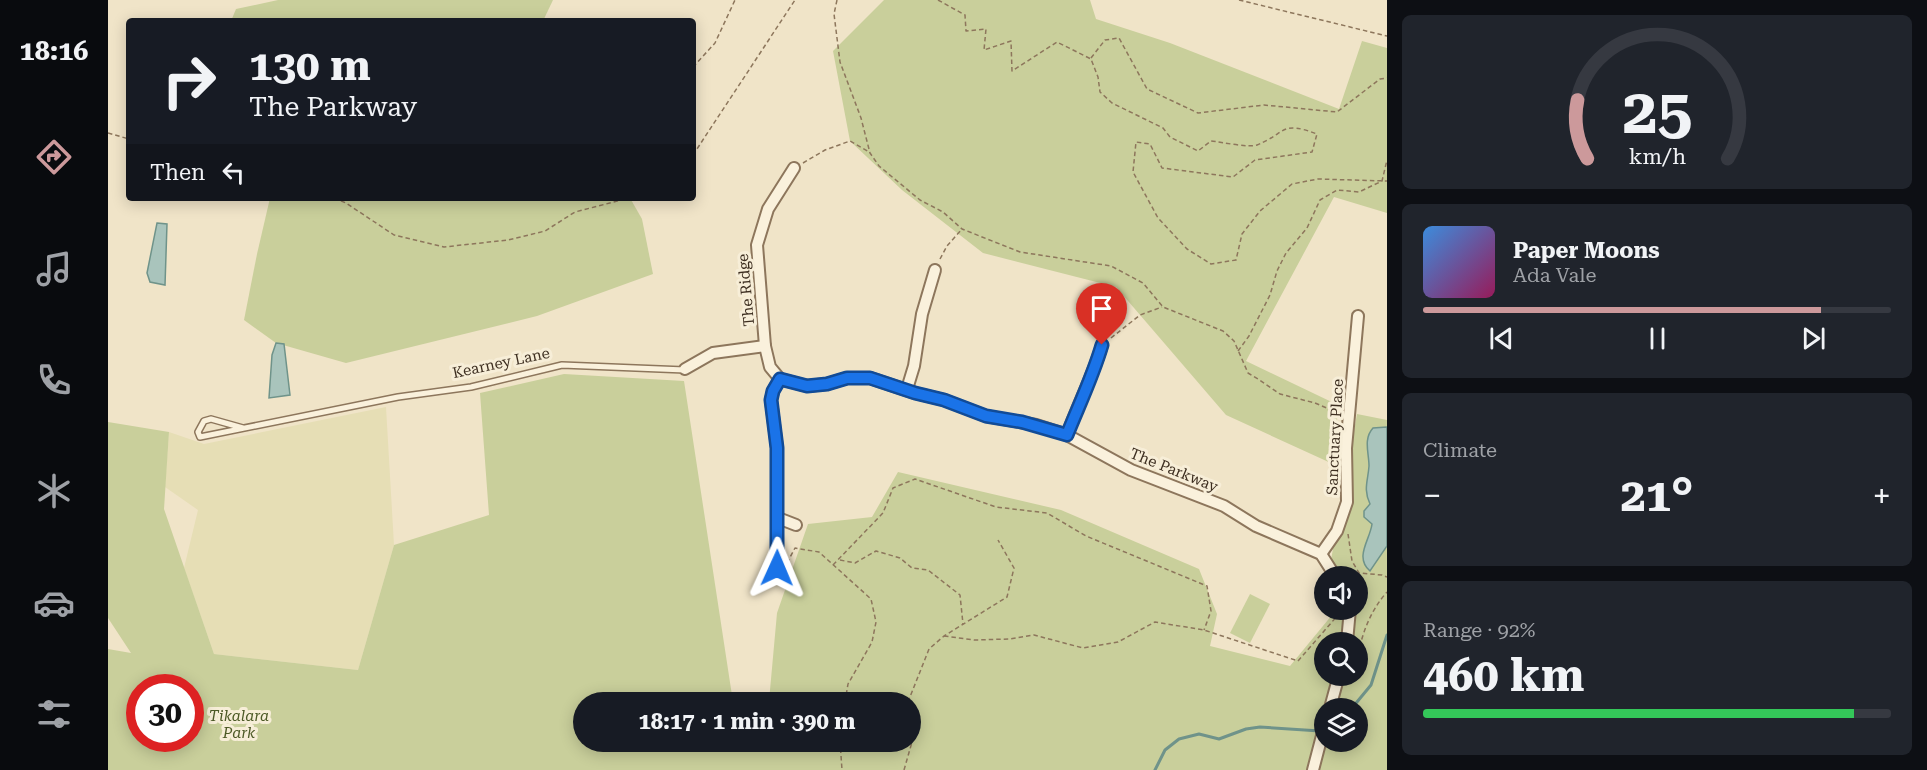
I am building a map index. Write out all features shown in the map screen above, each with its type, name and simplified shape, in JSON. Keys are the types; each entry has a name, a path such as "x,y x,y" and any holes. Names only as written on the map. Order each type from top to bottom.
{"street":[{"name":"The Ridge","path":"780,379 770,367 765,346 757,245 768,208 794,168"},
{"path":"907,389 914,366 922,314 935,270"},
{"name":"Sanctuary Place","path":"1321,554 1337,531 1347,502 1346,448 1358,316"},
{"path":"1067,435 1092,378 1102,345"},
{"name":"Kearney Lane","path":"685,369 713,352 765,346"},
{"name":"The Parkway","path":"780,379 807,386 827,384 847,378 870,378 986,416 1036,425 1067,435 1131,470 1224,506 1256,526 1321,554"},
{"path":"777,568 777,448 771,400 780,379"},
{"path":"778,518 796,525"},
{"path":"1321,554 1329,566"}],"lane":[{"name":"Kearney Lane","path":"243,428 211,419 204,421 198,432 200,437 398,397 471,387 562,365 685,369"}],"path":[{"path":"696,64 715,43 735,0"},
{"path":"696,150 795,0"},
{"path":"837,0 834,14 840,62 861,118 870,153 879,166 920,200 943,212 962,229 1020,252 1111,266 1143,283 1163,307 1223,331 1234,341 1248,373 1280,393 1336,412 1350,408"},
{"path":"938,0 965,15 966,31 986,29 984,50 1011,41 1012,71 1057,42 1090,59 1098,77 1100,92 1112,103 1163,128 1170,137 1198,151 1211,141 1256,146 1282,129 1298,127 1317,134 1312,152 1255,160 1233,177 1162,168 1150,144 1136,142 1133,172 1158,219 1187,249 1211,264 1236,260 1242,234 1260,211 1292,184 1318,179 1387,181"},
{"path":"1239,0 1387,36"},
{"path":"1090,59 1105,40 1119,38 1147,89 1198,113 1264,105 1337,112 1380,78 1387,78"},
{"path":"108,133 126,138"},
{"path":"794,168 825,150 850,141 870,153"},
{"path":"1382,181 1387,160"},
{"path":"1237,352 1249,336 1270,295 1276,271 1286,253 1307,228 1320,200 1337,190 1359,192 1382,181"},
{"path":"341,201 394,235 444,247 508,240 545,231 575,212 617,201"},
{"path":"935,270 946,246 962,229"},
{"path":"1102,345 1140,315 1163,307"},
{"path":"833,565 883,513 893,488 915,479 996,507 1047,513 1086,536 1207,586 1211,611 1204,630"},
{"path":"1342,518 1346,522 1352,561 1359,573 1382,574 1387,578"},
{"path":"912,692 929,649 944,636 1007,597 1014,568 998,540"},
{"path":"777,568 786,566 795,548 819,552 871,599 876,622 872,642 848,684 847,692"},
{"path":"839,559 855,564 876,551 900,558 912,568 928,570 960,595 963,624"},
{"path":"1364,632 1378,602 1387,592"},
{"path":"944,636 974,640 1009,639 1035,635 1083,648 1118,642 1155,622 1204,630 1298,661 1334,620"},
{"path":"841,752 842,770"},
{"path":"904,770 909,752"}],"shaded area":[{"path":"386,407 394,545 358,670 214,654 184,568 198,510 165,487 169,432 204,444"}],"green space":[{"path":"278,0 553,0 544,18 232,18 236,9"},
{"path":"884,0 1090,0 1096,19 1170,43 1339,109 1362,41 1387,48 1387,213 1334,197 1246,361 1338,405 1333,464 1226,415 1116,287 983,253 902,190 850,141 833,51"},
{"path":"269,201 632,201 642,219 653,274 537,316 346,363 276,343 244,320"},
{"name":"Tikalara Park","path":"564,374 684,381 731,692 573,692 573,752 921,752 921,692 770,692 777,613 808,524 872,517 898,472 1061,510 1199,569 1217,614 1210,646 1290,666 1314,637 1314,686 1368,686 1368,632 1318,632 1328,620 1368,620 1368,566 1334,566 1331,560 1357,414 1387,420 1387,770 108,770 108,649 131,653 108,618 108,422 169,432 164,509 214,654 358,670 394,545 489,515 480,393"},
{"path":"1250,594 1270,604 1250,643 1230,633"}],"water":[{"path":"157,223 167,224 165,285 150,282 147,273"},
{"path":"276,343 284,344 290,395 269,398 272,355"},
{"path":"1387,427 1387,546 1370,571 1368,566 1365,566 1363,554 1372,524 1364,517 1364,511 1370,504 1366,489 1369,466 1367,441 1373,428"}],"waterway":[{"path":"1360,698 1371,685 1387,635"},
{"path":"1155,770 1165,750 1179,739 1199,734 1219,739 1246,729 1260,727 1314,731"}],"route":[{"path":"777,568 777,448 771,400 780,379 792,384 807,386 827,384 847,378 870,378 944,400 986,416 1008,418 1067,435 1092,378 1102,345"}]}
